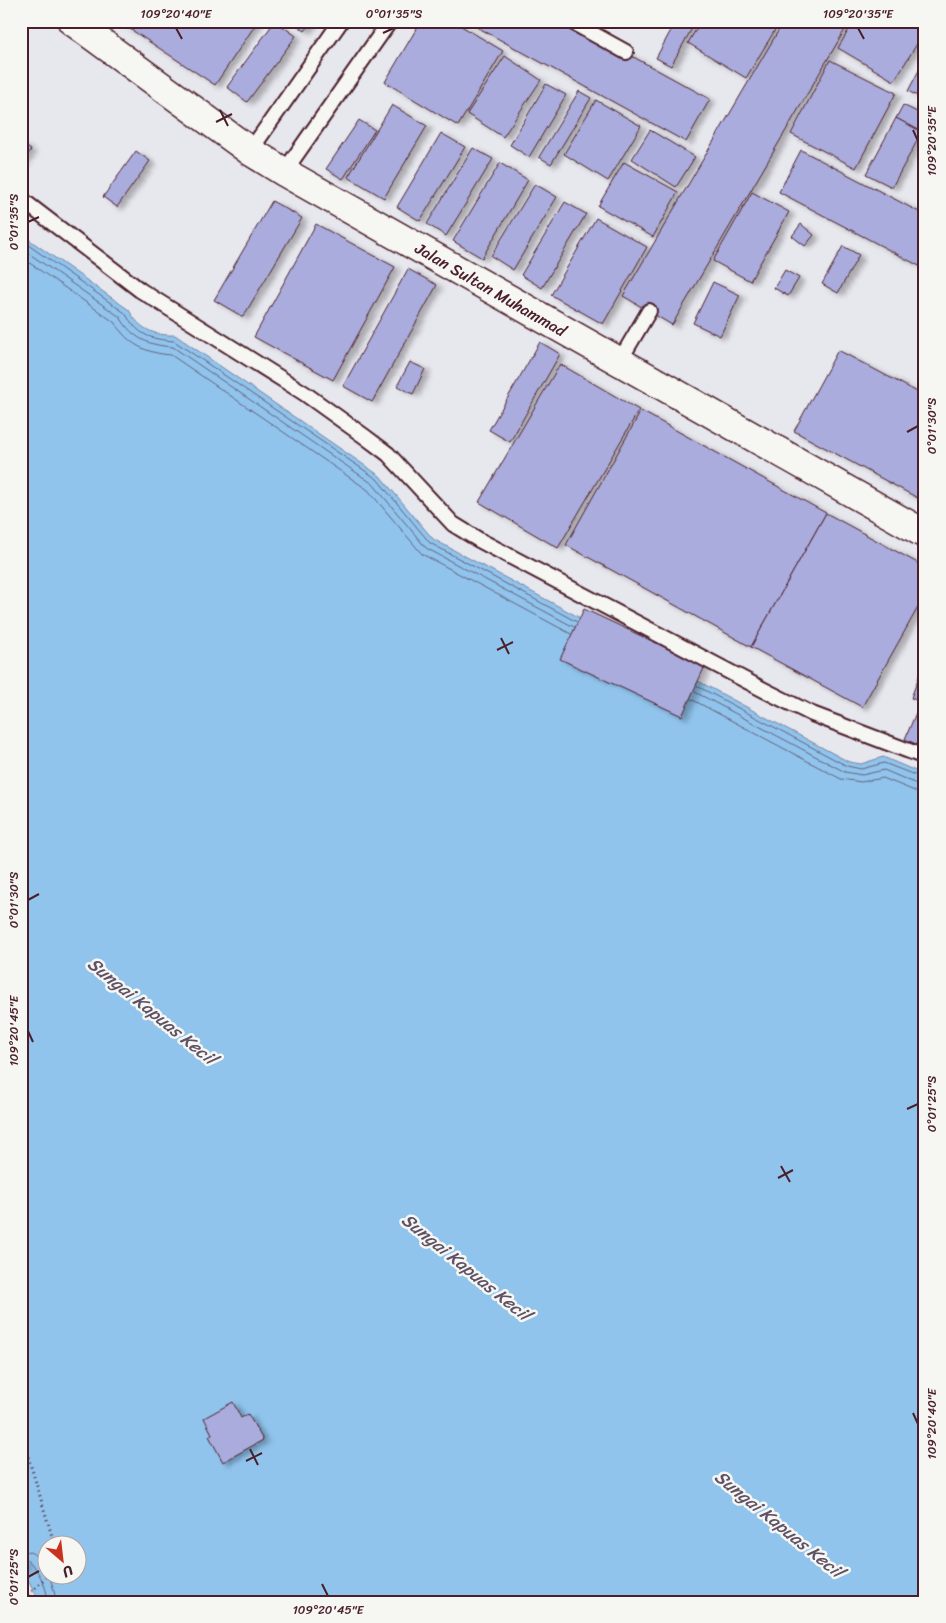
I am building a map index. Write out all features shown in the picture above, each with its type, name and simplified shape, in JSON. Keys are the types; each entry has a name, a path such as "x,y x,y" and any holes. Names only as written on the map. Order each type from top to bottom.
{"street":[{"name":"Jalan Sultan Muhammad","path":"72,21 250,151 284,172 925,534"}],"lane":[{"path":"250,151 342,21"},
{"path":"284,172 390,21"},
{"path":"570,21 626,52"},
{"path":"21,199 140,290 304,393 388,454 453,524 479,540 804,710 925,757"},
{"path":"619,362 648,311"}],"path":[{"path":"21,1434 52,1536"},
{"path":"21,1602 38,1585"}],"water":[{"name":"Sungai Kapuas Kecil","path":"21,234 129,310 142,327 154,333 175,335 380,476 433,539 849,762 861,764 883,757 925,775 925,1602 29,1602 37,1597 21,1566"}],"building":[{"path":"118,21 258,21 215,85"},
{"path":"275,21 296,36 247,102 227,87"},
{"path":"292,21 313,21 305,31"},
{"path":"421,21 453,21 503,51 458,126 385,82"},
{"path":"466,21 568,21 710,99 686,142"},
{"path":"676,21 696,21 671,66 656,58"},
{"path":"701,21 760,21 775,30 746,78 688,43"},
{"path":"784,21 850,21 672,325 623,296"},
{"path":"854,21 925,21 925,31 894,81 838,48"},
{"path":"505,56 541,80 503,137 467,114"},
{"path":"925,59 925,100 908,91"},
{"path":"830,60 896,93 856,168 791,134"},
{"path":"546,84 566,95 529,157 510,145"},
{"path":"579,91 591,98 551,164 539,157"},
{"path":"596,100 641,126 608,181 564,154"},
{"path":"392,105 427,126 384,198 348,177"},
{"path":"903,105 925,116 925,128 922,132 896,118"},
{"path":"896,118 922,132 892,187 866,174"},
{"path":"359,120 375,130 343,179 326,169"},
{"path":"650,130 695,157 676,187 632,159"},
{"path":"441,133 465,147 420,221 397,207"},
{"path":"21,143 31,150 21,164"},
{"path":"473,148 493,159 446,236 427,224"},
{"path":"801,150 925,215 925,269 779,192"},
{"path":"136,151 150,161 117,207 103,197"},
{"path":"624,162 678,192 653,237 598,206"},
{"path":"500,163 528,180 482,258 453,241"},
{"path":"535,184 557,197 513,270 491,256"},
{"path":"752,192 789,212 750,281 713,261"},
{"path":"272,201 302,218 243,317 214,300"},
{"path":"565,202 586,214 542,288 521,275"},
{"path":"596,218 647,247 603,324 551,295"},
{"path":"316,224 395,267 333,380 254,337"},
{"path":"801,224 814,235 805,246 792,236"},
{"path":"843,246 859,255 838,293 822,284"},
{"path":"408,269 437,285 372,402 343,386"},
{"path":"785,270 799,278 788,296 774,288"},
{"path":"713,282 740,295 720,336 693,323"},
{"path":"925,338 925,351 920,349"},
{"path":"540,342 560,354 510,442 489,430"},
{"path":"838,350 925,396 925,502 794,431"},
{"path":"410,362 425,369 413,394 397,386"},
{"path":"560,364 639,410 558,548 479,502"},
{"path":"641,411 826,513 751,647 566,545"},
{"path":"826,513 925,567 925,595 862,707 751,647"},
{"path":"584,609 705,666 682,716 560,659"},
{"path":"925,660 925,703 911,698"},
{"path":"918,708 925,711 925,729 918,745 905,739"},
{"path":"233,1402 241,1418 248,1414 263,1440 223,1462 209,1436 212,1434 204,1418"},
{"path":"21,1557 26,1566 21,1569"}]}
